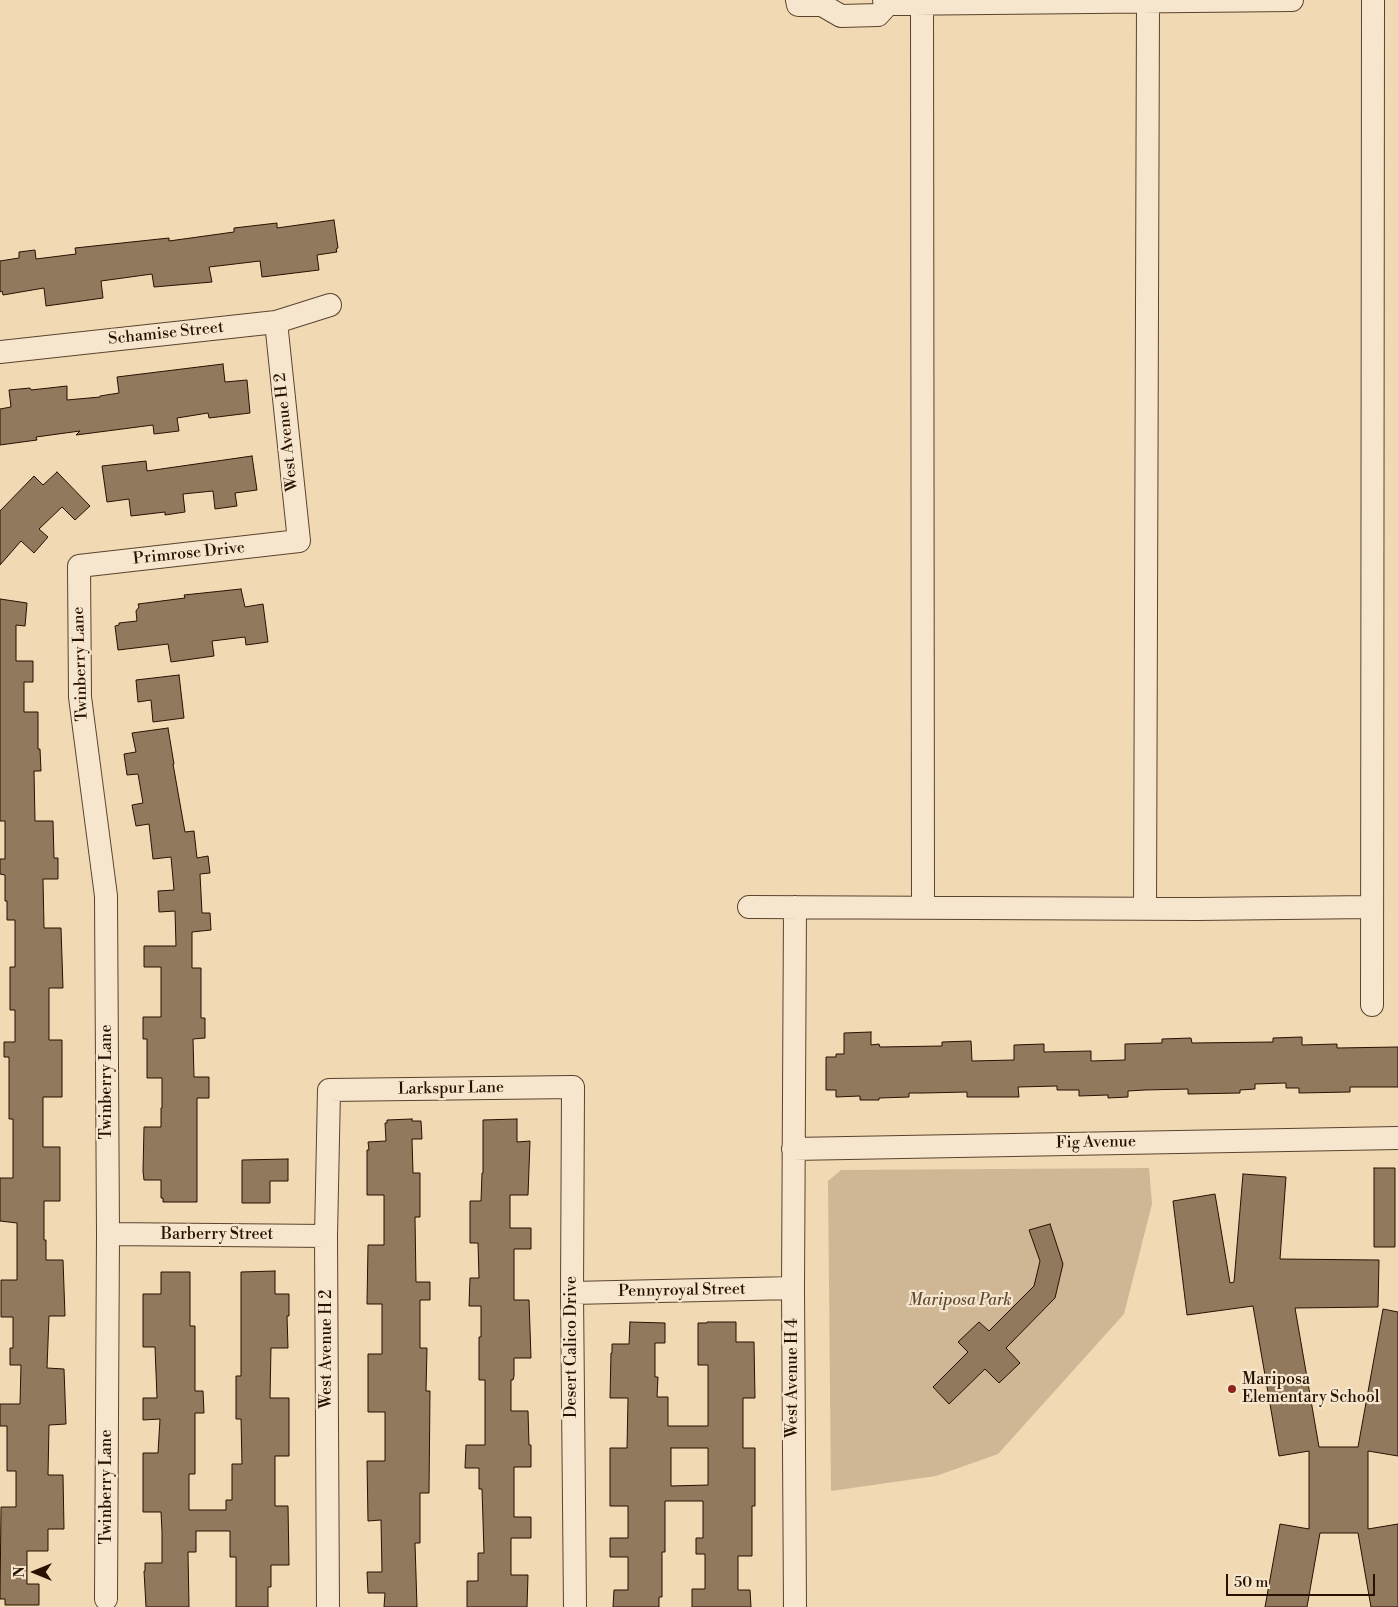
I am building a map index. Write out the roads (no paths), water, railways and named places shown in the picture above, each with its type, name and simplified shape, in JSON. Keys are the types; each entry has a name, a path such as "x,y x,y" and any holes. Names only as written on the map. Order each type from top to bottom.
{"street":[{"path":"797,0 798,5 826,2 840,16 878,15 886,2 1292,0"},
{"path":"1372,1005 1374,515 1373,0"},
{"path":"1145,908 1148,2"},
{"path":"922,3 923,908"},
{"name":"Schamise Street","path":"0,352 276,322 330,305"},
{"name":"West Avenue H 2","path":"276,322 299,541"},
{"name":"Primrose Drive","path":"79,566 299,541"},
{"name":"Twinberry Lane","path":"79,566 80,697 106,896 108,1234 106,1599"},
{"path":"749,907 1371,907"},
{"name":"West Avenue H 4","path":"795,908 793,1149 795,1607"},
{"name":"Larkspur Lane","path":"329,1090 573,1087"},
{"name":"Desert Calico Drive","path":"573,1087 572,1293 575,1607"},
{"name":"West Avenue H 2","path":"328,1607 326,1236 329,1090"},
{"name":"Fig Avenue","path":"793,1149 1398,1138"},
{"name":"Barberry Street","path":"108,1234 326,1236"},
{"name":"Pennyroyal Street","path":"572,1293 793,1288"}],"place":[{"name":"Mariposa Elementary School","path":"1232,1389"}],"park label":[{"name":"Mariposa Park","path":"960,1301"}]}
